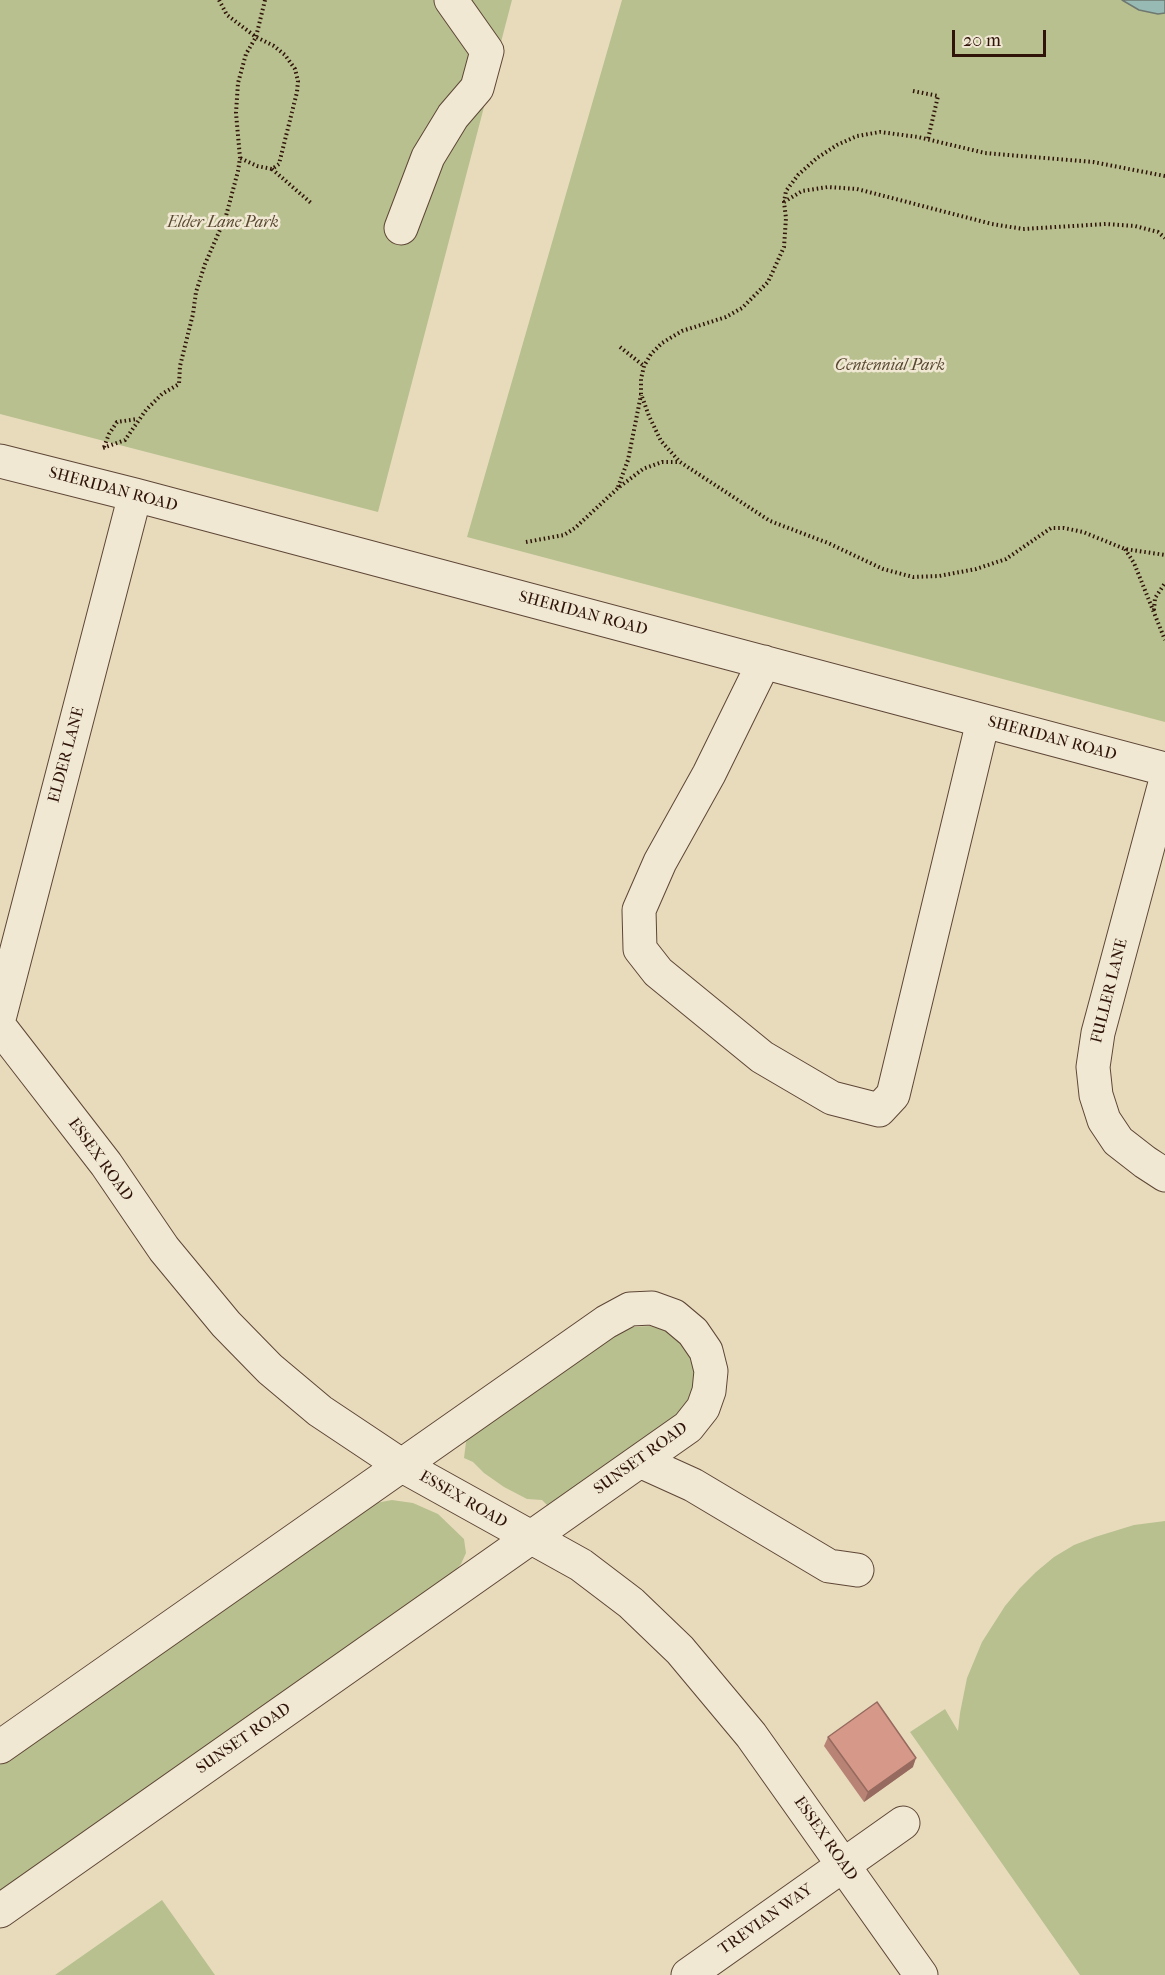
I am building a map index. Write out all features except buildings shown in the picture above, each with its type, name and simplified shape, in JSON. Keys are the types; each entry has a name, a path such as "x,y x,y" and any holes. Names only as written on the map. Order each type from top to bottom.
{"street":[{"path":"401,228 428,157 453,116 477,87 487,51 452,0"},
{"name":"SHERIDAN ROAD","path":"0,461 1165,769"},
{"name":"ELDER LANE","path":"0,1015 135,495"},
{"path":"764,662 709,774 660,862 643,900 639,910 640,949 658,972 762,1057 832,1098 879,1110 892,1095 984,721"},
{"name":"FULLER LANE","path":"1165,783 1098,1034 1093,1067 1096,1095 1104,1120 1118,1141 1165,1175"},
{"name":"ESSEX ROAD","path":"0,1027 106,1164 164,1249 226,1324 270,1369 321,1411 401,1465 581,1564 631,1603 680,1650 751,1735 921,1975"},
{"name":"SUNSET ROAD","path":"0,1747 606,1322 630,1310 652,1308 674,1316 693,1332 706,1352 711,1371 709,1391 703,1408 688,1427 0,1911"},
{"path":"640,1461 693,1485 829,1566 857,1570"},
{"name":"TREVIAN WAY","path":"688,1975 903,1823"}],"path":[{"path":"219,0 227,15 256,37 274,46 285,55 295,69 298,81 294,112 279,164 272,169"},
{"path":"138,419 117,422 104,448 125,440 138,419 162,394 178,384 196,292 205,264 226,216 240,158 236,113 238,83 243,63 256,37 265,0"},
{"path":"913,91 938,96 928,139"},
{"path":"618,488 628,460 641,394 640,379 651,354 662,343 682,331 726,317 742,308 768,282 784,247 786,191 798,174 837,145 857,136 880,132 928,139 985,153 1093,162 1165,176"},
{"path":"240,158 257,166 272,169 311,203"},
{"path":"784,202 802,191 828,187 856,189 992,224 1023,229 1106,224 1135,226 1158,232 1165,238"},
{"path":"620,347 644,366"},
{"path":"641,394 661,441 680,462 770,521 828,543 883,568 913,577 939,576 1006,560 1050,528 1083,532 1125,549 1165,555"},
{"path":"526,542 564,535 575,528 618,488 644,469 662,462 680,462"},
{"path":"1125,549 1134,563 1165,640"},
{"path":"1154,614 1155,598 1165,583"}],"green space":[{"name":"Elder Lane Park","path":"0,0 512,0 378,512 0,414"},
{"name":"Centennial Park","path":"622,0 1122,0 1139,10 1165,13 1165,722 467,537"},
{"path":"650,1326 666,1331 680,1341 689,1355 694,1371 694,1390 688,1404 676,1415 548,1506 542,1500 527,1499 504,1487 473,1462 464,1458 466,1442 472,1431 614,1334 632,1327"},
{"path":"392,1500 413,1503 438,1514 464,1539 466,1553 461,1564 450,1576 0,1893 0,1765 370,1504"},
{"path":"1165,1521 1165,1975 1080,1975 910,1732 945,1709 958,1731 967,1678 982,1642 1005,1606 1020,1588 1054,1557 1074,1545 1095,1537 1134,1525"},
{"path":"162,1900 215,1975 55,1975"}],"water":[{"path":"1122,0 1165,0 1165,13 1139,10"}]}
